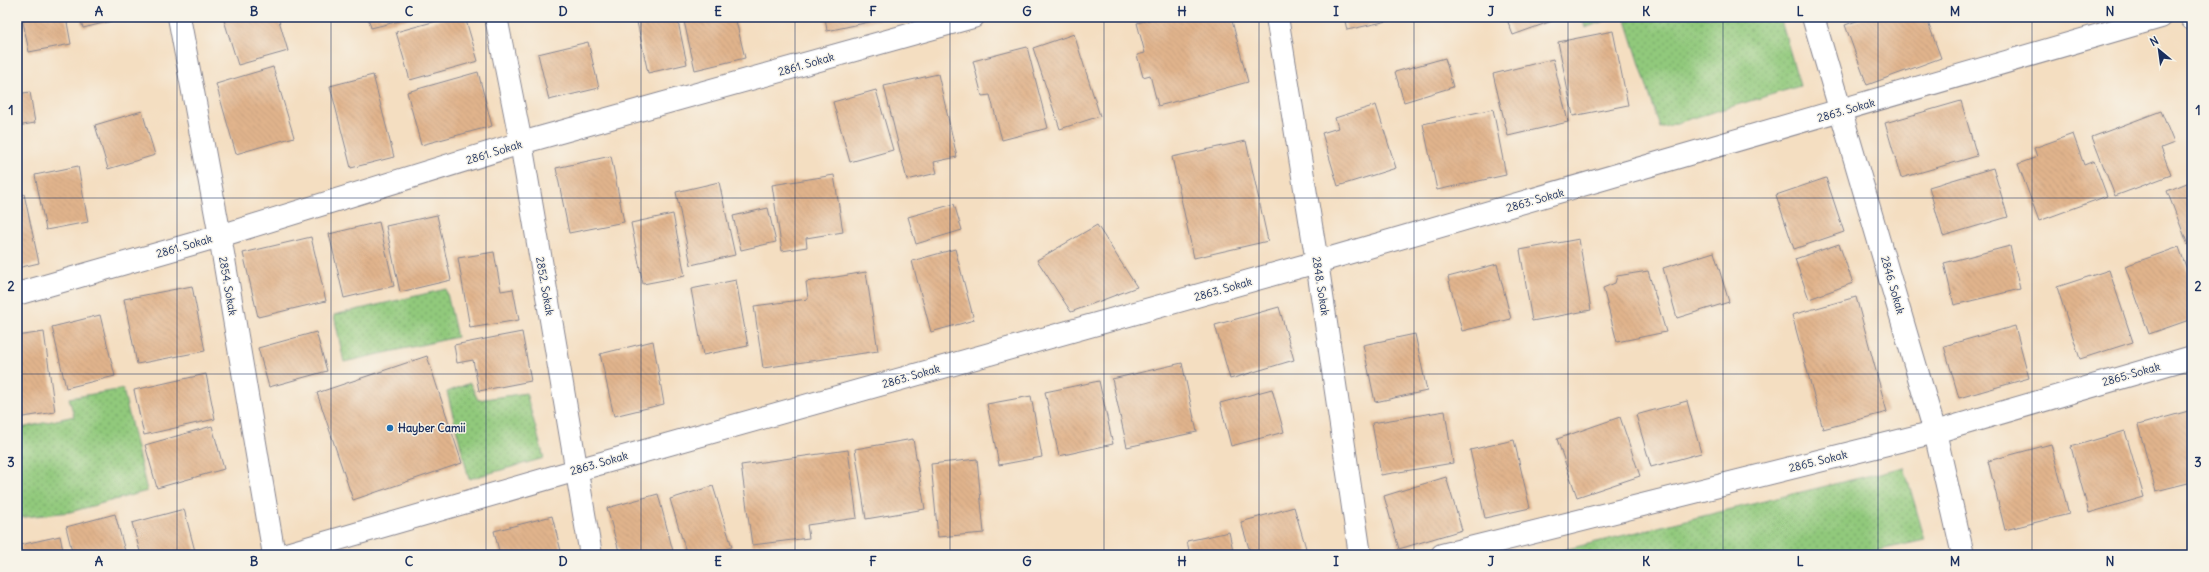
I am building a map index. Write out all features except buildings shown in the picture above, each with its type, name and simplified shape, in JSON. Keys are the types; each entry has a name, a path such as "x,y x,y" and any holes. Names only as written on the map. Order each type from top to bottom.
{"street":[{"name":"2854. Sokak","path":"179,17 220,236 274,555"},
{"name":"2852. Sokak","path":"496,17 520,143 591,555"},
{"name":"2861. Sokak","path":"17,294 220,236 520,143 973,17"},
{"name":"2848. Sokak","path":"1277,17 1317,262 1360,555"},
{"name":"2846. Sokak","path":"1813,17 1842,111 1935,432 1963,555"},
{"name":"2863. Sokak","path":"284,555 577,470 1317,262 1842,111 2161,17"},
{"name":"2865. Sokak","path":"1442,555 1935,432 2192,356"}],"green space":[{"path":"1582,17 1615,17 1585,28"},
{"path":"1625,17 1780,17 1800,86 1660,128"},
{"path":"446,289 457,337 344,362 334,315"},
{"path":"470,383 478,400 526,393 544,458 469,479 447,392"},
{"path":"123,389 147,491 70,512 17,518 17,429 74,416 69,398"},
{"path":"1904,467 1925,540 1857,555 1543,555"}],"place":[{"name":"Hayber Camii","path":"390,428"}]}
